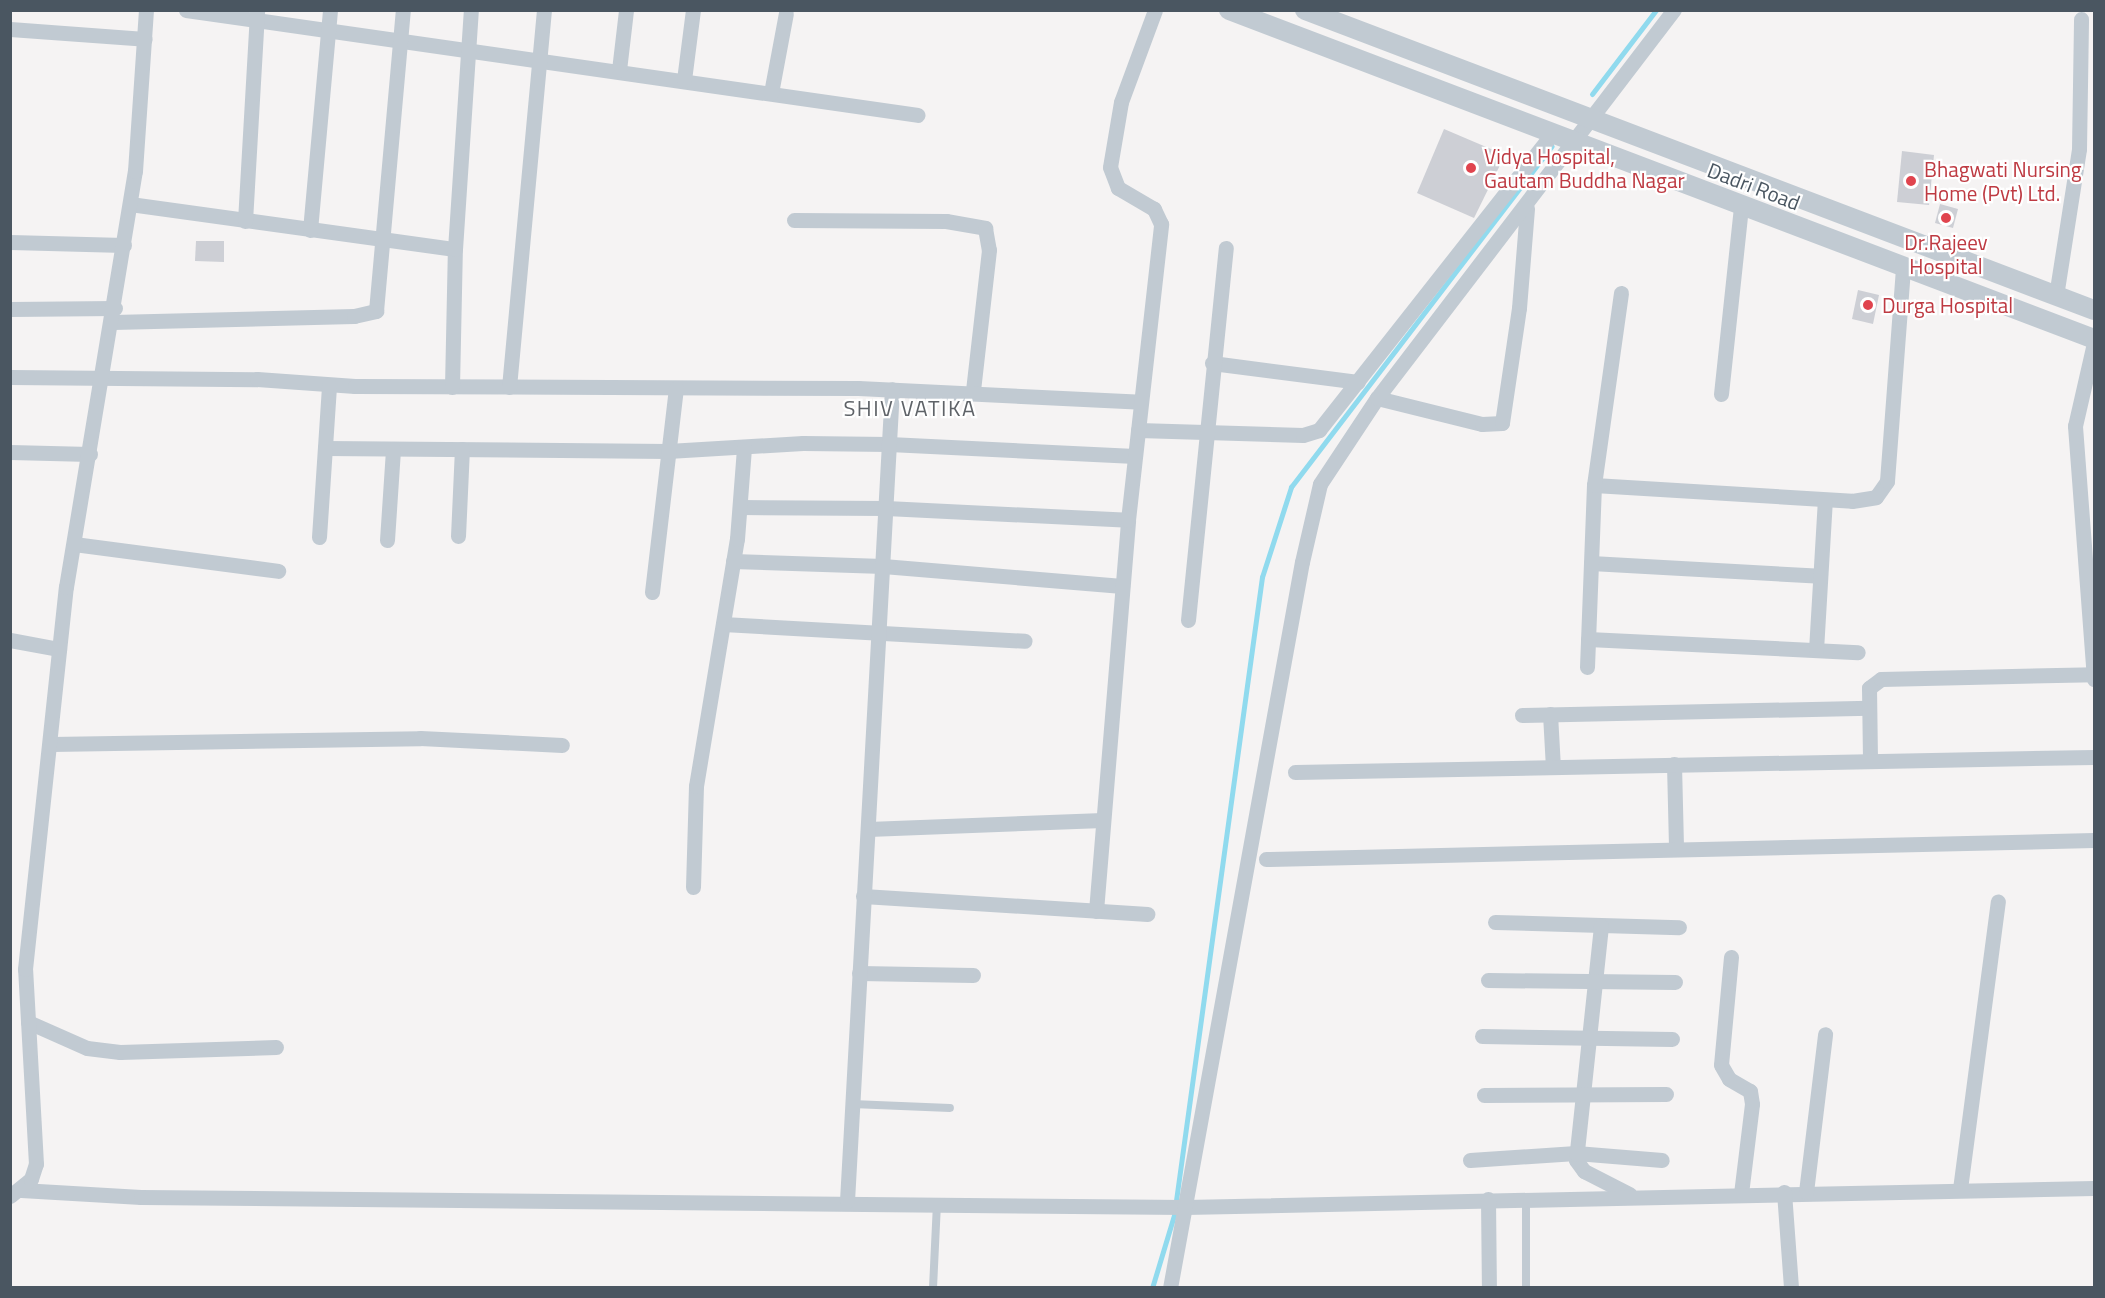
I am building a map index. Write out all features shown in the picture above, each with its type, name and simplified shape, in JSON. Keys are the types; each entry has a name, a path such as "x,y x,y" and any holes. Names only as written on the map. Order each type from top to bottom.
{"street":[{"path":"16,1193 31,1179 38,1148 25,969 51,744 59,649 130,204 146,10"},
{"path":"186,10 256,15 328,30 538,58 918,114"},
{"path":"310,230 330,10"},
{"path":"10,309 114,315 368,315 380,303 382,239 402,10"},
{"path":"452,387 455,249 471,10"},
{"path":"509,387 531,187 538,58 544,10"},
{"path":"619,70 626,10"},
{"path":"684,80 693,10"},
{"path":"1096,911 1128,520 1161,224 1154,209 1118,188 1110,167 1121,102 1155,10"},
{"name":"Dadri Road","path":"1229,10 1574,144 2094,341"},
{"name":"Dadri Road","path":"1305,10 1590,121 2094,310"},
{"path":"1170,1287 1178,1206 1312,510 1320,484 1377,398 1527,208 1674,10"},
{"path":"771,93 786,13"},
{"path":"245,221 256,15"},
{"path":"2056,296 2079,149 2080,18"},
{"path":"10,29 145,39"},
{"path":"1138,430 1311,434 1328,422 1551,135"},
{"path":"130,204 455,249"},
{"path":"1721,394 1741,206"},
{"path":"1377,398 1482,424 1502,423 1519,308 1527,208"},
{"path":"794,220 946,221 986,228 989,250 973,391"},
{"path":"10,242 124,245"},
{"path":"1188,620 1203,432 1226,248"},
{"path":"1594,485 1825,500 1869,501 1881,493 1887,482 1903,267"},
{"path":"1587,666 1594,485 1621,293"},
{"path":"2094,341 2075,426 2094,679"},
{"path":"1212,363 1358,382"},
{"path":"10,377 257,379 329,385 452,387 892,389 973,391 1141,402"},
{"path":"319,537 329,385"},
{"path":"652,592 676,388"},
{"path":"847,1201 884,566 892,389"},
{"path":"325,448 669,451 889,444 1135,456"},
{"path":"693,887 696,786 733,561 744,447"},
{"path":"387,540 393,449"},
{"path":"458,536 462,449"},
{"path":"10,452 90,454"},
{"path":"1816,650 1825,500"},
{"path":"740,507 886,508 1128,520"},
{"path":"74,544 278,571"},
{"path":"733,561 884,566 1122,586"},
{"path":"1591,563 1820,576"},
{"path":"723,624 1025,640"},
{"path":"1588,639 1858,652"},
{"path":"10,640 59,649"},
{"path":"1870,759 1869,688 1881,679 2094,674"},
{"path":"1522,715 1869,708"},
{"path":"1550,714 1553,766"},
{"path":"51,744 420,738 562,745"},
{"path":"1295,772 1870,759 2094,757"},
{"path":"1674,764 1676,848"},
{"path":"868,829 1103,820"},
{"path":"1266,859 2094,840"},
{"path":"863,896 1147,914"},
{"path":"1960,1189 1998,901"},
{"path":"1495,922 1679,927"},
{"path":"1601,926 1576,1153 1584,1171 1632,1195"},
{"path":"1731,957 1721,1065 1724,1074 1752,1096 1741,1193"},
{"path":"859,973 973,975"},
{"path":"1488,980 1675,982"},
{"path":"28,1022 87,1048 120,1052 276,1047"},
{"path":"1806,1192 1825,1034"},
{"path":"1482,1036 1672,1039"},
{"path":"1484,1095 1666,1094"},
{"path":"1470,1160 1576,1153 1662,1160"},
{"path":"16,1193 141,1197 847,1201 1178,1206 1784,1192 2094,1188"},
{"path":"1784,1192 1791,1287"},
{"path":"1488,1199 1489,1287"}],"lane":[{"path":"852,1104 950,1108"},
{"path":"1526,1198 1526,1287"},
{"path":"933,1287 937,1203"}],"building":[{"path":"1444,129 1505,155 1474,218 1417,193"},
{"path":"1902,151 1934,155 1929,205 1897,202"},
{"path":"1940,204 1958,209 1953,228 1935,223"},
{"path":"196,241 224,241 224,262 195,261"},
{"path":"1858,290 1879,295 1873,324 1852,319"}],"waterway":[{"path":"1592,94 1656,10"},
{"path":"1152,1288 1174,1215 1262,577 1291,487 1552,146"}],"place":[{"name":"Vidya Hospital, Gautam Buddha Nagar","path":"1471,168"},
{"name":"Bhagwati Nursing Home (Pvt) Ltd.","path":"1911,181"},
{"name":"Dr.Rajeev Hospital","path":"1946,218"},
{"name":"Durga Hospital","path":"1868,305"}],"district":[{"name":"SHIV VATIKA","path":"910,409"}]}
